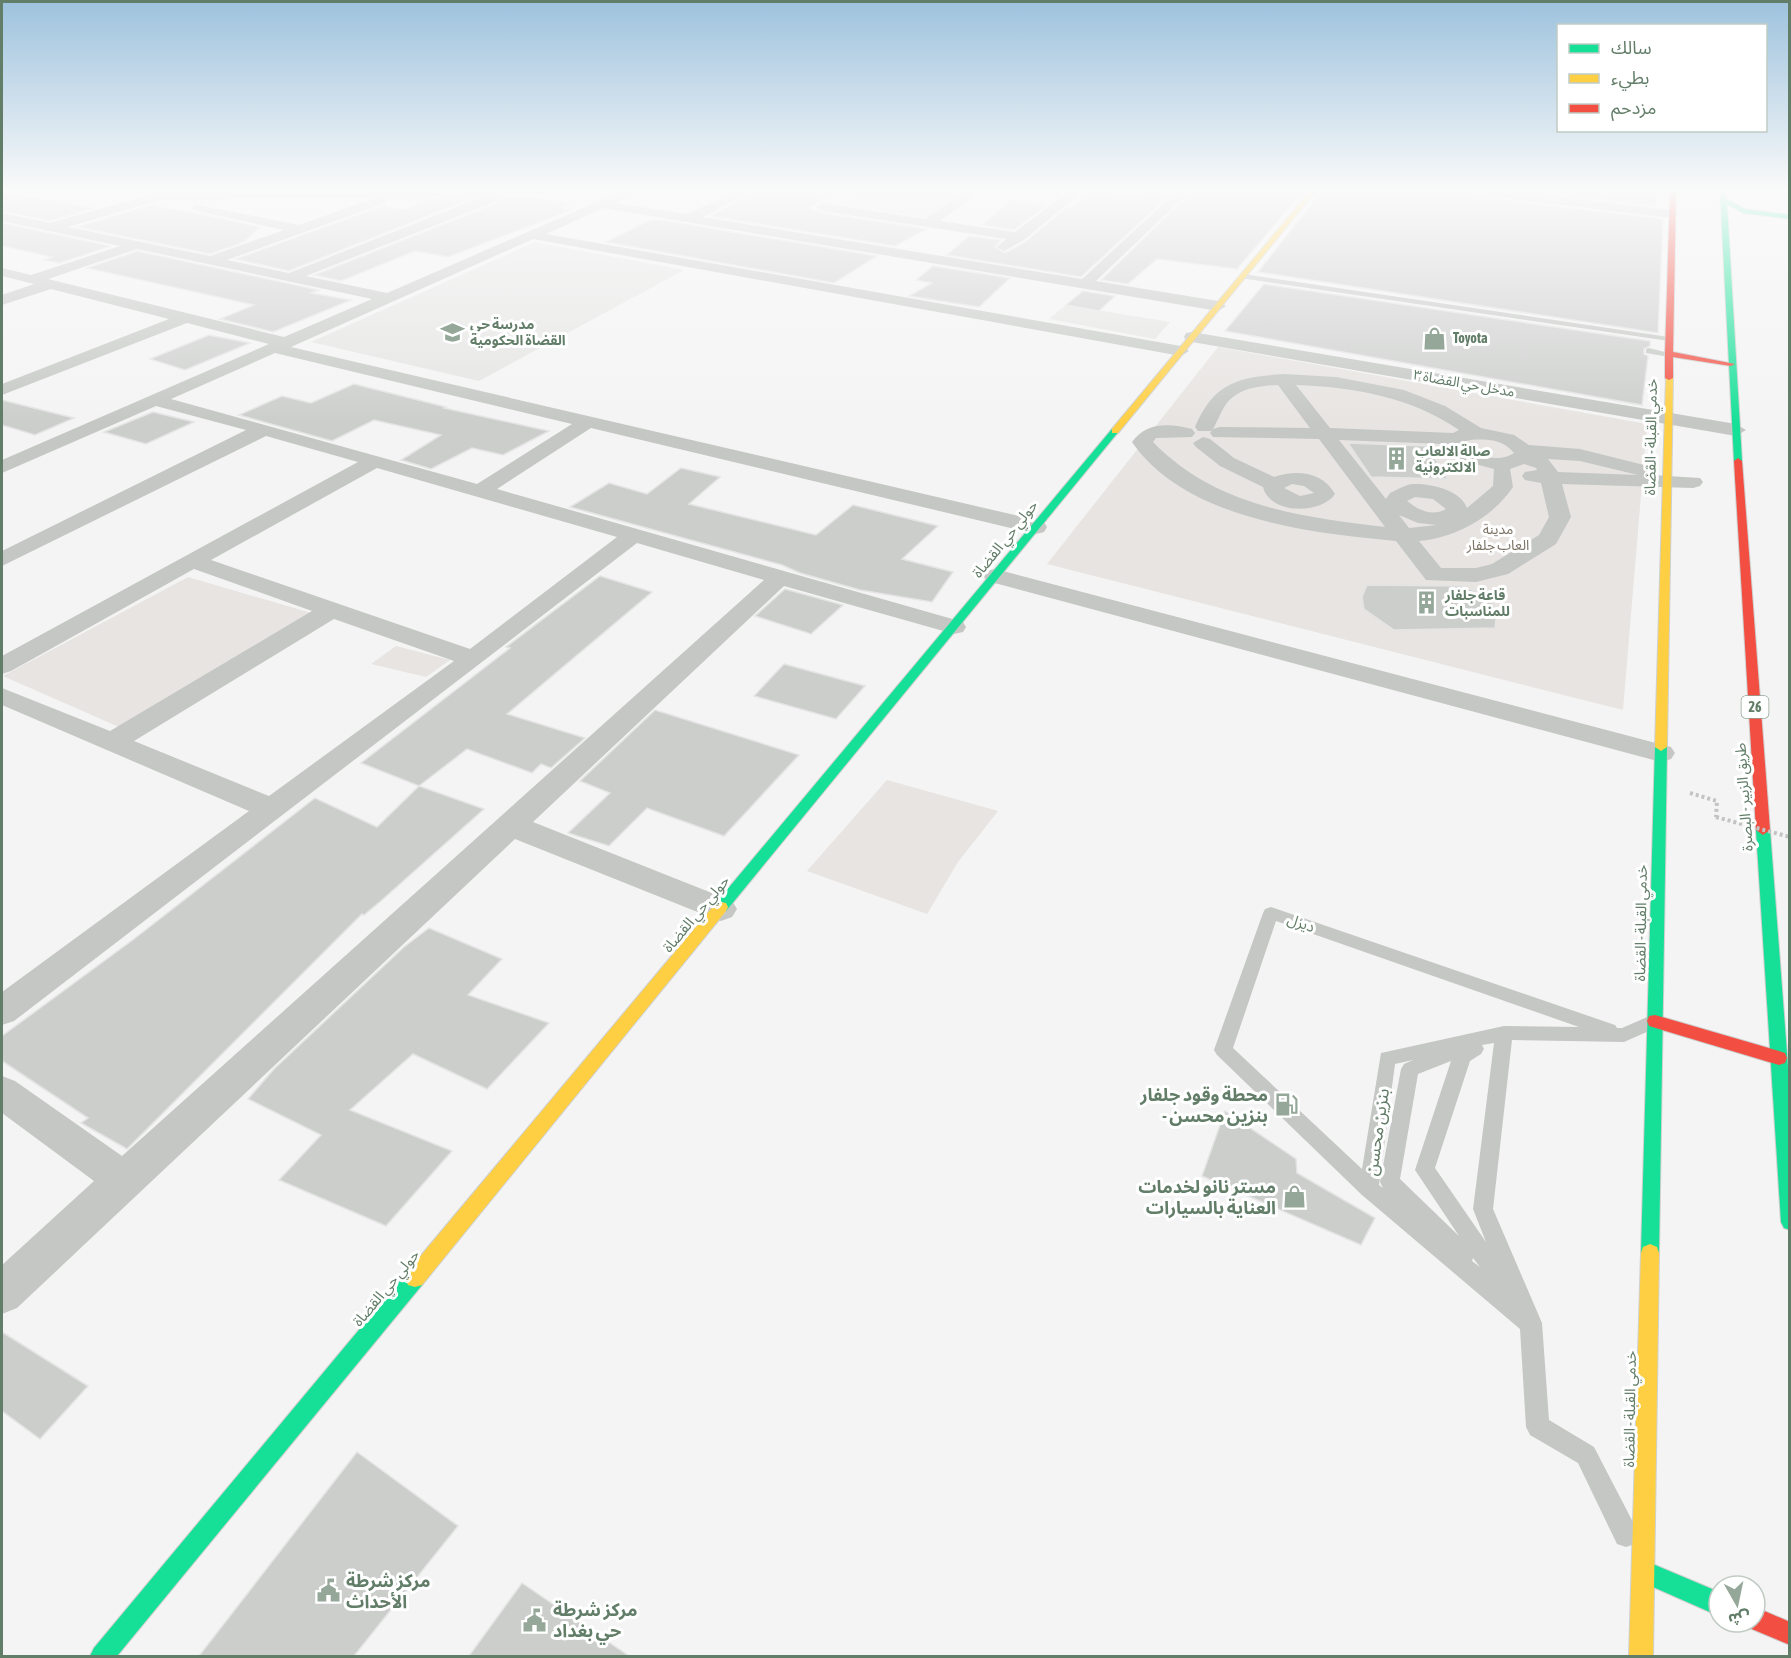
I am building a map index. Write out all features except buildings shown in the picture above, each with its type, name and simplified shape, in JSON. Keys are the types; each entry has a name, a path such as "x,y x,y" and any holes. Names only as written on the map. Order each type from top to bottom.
{"main road":[{"name":"حولي حي القضاة","path":"102,1656 1249,268"},
{"name":"خدمي القبلة - القضاة","path":"1641,1656 1671,268"},
{"name":"طريق الزبير - البصرة","path":"1727,268 1731,364 1790,1222"},
{"path":"1669,354 1731,364"},
{"path":"1655,1021 1779,1058"},
{"path":"1643,1571 1707,1599"},
{"path":"1767,1624 1790,1634"}],"street":[{"path":"33,279 65,268"},
{"path":"247,268 389,298"},
{"path":"291,277 313,268"},
{"path":"2,467 456,268"},
{"name":"مدخل حي القضاة ٣","path":"720,268 1736,430"},
{"path":"774,278 792,268"},
{"path":"991,268 1218,306"},
{"path":"1085,284 1102,268"},
{"path":"2,272 185,318 280,346 588,422 1036,527"},
{"path":"2,300 50,284"},
{"path":"2,390 185,318"},
{"path":"1283,380 1325,434 1386,501 1402,534 1434,575 1476,575 1500,569 1548,539 1560,517 1551,477 1544,464 1523,454 1511,441 1475,434 1455,439 1325,434 1150,432 1142,442 1155,459 1202,490 1244,506 1287,519 1322,526 1402,534 1444,530 1466,518 1503,487 1500,468"},
{"path":"1203,434 1227,392 1248,382 1283,380 1353,384 1400,394 1456,417 1475,434"},
{"path":"156,401 264,429 954,627"},
{"path":"480,491 588,422"},
{"path":"2,559 264,429"},
{"path":"1203,434 1227,462 1273,484 1290,478 1303,479 1323,488 1325,494 1386,501"},
{"path":"1455,439 1454,444 1463,454 1500,468 1551,477 1693,483"},
{"path":"1500,468 1523,454 1580,455 1624,464 1666,481"},
{"path":"2,666 375,461"},
{"path":"2,1011 473,660 634,535"},
{"path":"192,561 473,660"},
{"path":"995,576 1661,753"},
{"path":"2,1293 780,577"},
{"path":"112,742 331,610"},
{"path":"2,696 272,809"},
{"path":"510,825 721,909"},
{"path":"2,1092 124,1180"}],"lane":[{"path":"1243,276 1670,339"},
{"path":"1649,351 1669,354"},
{"name":"ديزل","path":"1369,1189 1223,1050 1271,913 1624,1035"},
{"path":"1531,1323 1390,1182 1410,1069 1504,1033 1624,1035 1655,1021"},
{"path":"1504,1033 1483,1209 1531,1323 1538,1427 1586,1455 1643,1571"},
{"path":"1504,1033 1462,1056 1425,1170 1531,1323"},
{"name":"بنزين محسن","path":"1504,1033 1388,1058 1369,1189 1531,1323"}],"path":[{"path":"1717,801 1716,817 1790,837"}],"shaded area":[{"name":"مدرسة حي القضاة الحكومية","path":"476,268 684,270 479,381 311,342"},
{"path":"1066,305 1170,322 1155,339 1049,319"}],"green space":[{"name":"مدينة العاب جلفار","path":"1218,347 1647,424 1623,710 1047,564"},
{"path":"188,577 311,613 119,727 3,676"},
{"path":"396,646 450,660 426,677 371,664"},
{"path":"887,780 998,811 958,862 927,914 807,871"}],"traffic: fast":[{"path":"1727,268 1738,461"},
{"path":"721,907 1115,431"},
{"path":"1650,1253 1661,747"},
{"path":"1763,830 1790,1222"},
{"path":"102,1656 415,1278"},
{"path":"1643,1571 1707,1599"}],"traffic: slow":[{"path":"1115,431 1249,268"},
{"path":"1661,747 1669,378"},
{"path":"415,1278 721,907"},
{"path":"1641,1656 1650,1253"}],"traffic: jam":[{"path":"1669,378 1671,268"},
{"path":"1669,354 1731,364"},
{"path":"1738,461 1763,830"},
{"path":"1655,1021 1779,1058"},
{"path":"1767,1624 1790,1634"}],"place":[{"name":"مدرسة حي القضاة الحكومية","path":"452,332"},
{"name":"Toyota","path":"1435,338"},
{"name":"صالة الالعاب الالكترونية","path":"1397,459"},
{"name":"قاعة جلفار للمناسبات","path":"1427,603"},
{"name":"محطة وقود جلفار - بنزين محسن","path":"1286,1105"},
{"name":"مستر نانو لخدمات العناية بالسيارات","path":"1294,1197"},
{"name":"مركز شرطة الأحداث","path":"328,1591"},
{"name":"مركز شرطة حي بغداد","path":"535,1620"}]}
